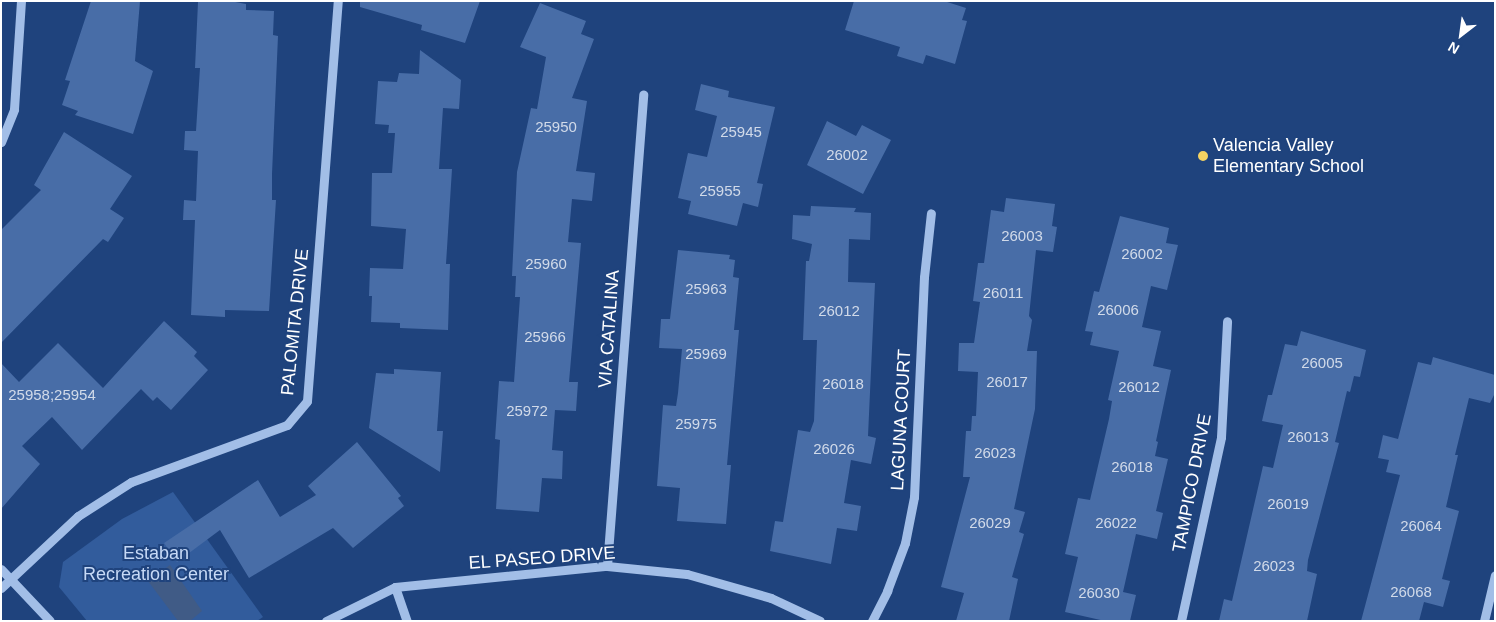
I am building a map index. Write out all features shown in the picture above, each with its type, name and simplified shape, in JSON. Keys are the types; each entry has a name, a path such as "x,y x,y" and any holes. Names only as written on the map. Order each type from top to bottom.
{"street":[{"path":"1,142 14,109 22,1"},
{"name":"PALOMITA DRIVE","path":"1,588 78,516 131,482 288,425 307,401 338,1"},
{"name":"VIA CATALINA","path":"607,566 643,94"},
{"name":"LAGUNA COURT","path":"872,621 888,591 905,543 914,497 924,276 931,213"},
{"name":"TAMPICO DRIVE","path":"1181,621 1221,437 1227,321"},
{"name":"EL PASEO DRIVE","path":"326,621 395,587 607,566 687,574 771,598 820,621"},
{"path":"1,569 50,621"},
{"path":"1484,621 1495,574"},
{"path":"395,587 407,621"}],"green space":[{"name":"Estaban Recreation Center","path":"173,492 263,617 257,621 87,621 59,587 63,562 122,519"}],"shaded area":[{"path":"170,565 202,611 190,621 178,621 148,581"}],"building":[{"path":"91,1 140,1 135,61 153,71 133,134 75,115 78,111 62,105 70,81 65,80"},
{"path":"230,1 246,4 246,10 274,11 273,35 278,36 272,174 272,200 276,200 269,311 225,310 225,317 191,315 195,220 183,220 184,200 196,201 198,151 184,150 185,131 196,131 200,68 195,68 198,2"},
{"path":"360,1 480,1 465,43 421,30 422,25 360,7"},
{"path":"854,1 944,1 966,8 962,20 967,21 955,64 926,55 923,64 897,56 900,47 845,30"},
{"path":"540,3 586,21 581,34 594,39 572,98 587,101 576,171 595,173 592,201 572,199 568,242 581,243 569,382 578,382 576,411 555,410 552,450 563,451 562,479 542,478 539,512 496,509 500,440 495,439 499,381 514,382 520,297 515,297 516,276 512,276 517,172 531,108 537,109 546,57 520,47"},
{"path":"420,50 461,80 459,109 443,108 439,169 452,169 446,264 450,264 448,330 400,328 400,323 371,322 372,296 369,296 370,268 403,269 406,229 371,226 372,173 392,173 395,133 388,133 389,125 375,124 378,81 397,82 399,73 419,74"},
{"path":"701,84 729,91 728,97 775,107 757,183 763,184 758,207 743,203 737,226 688,214 691,201 678,198 688,153 707,157 717,116 695,110"},
{"path":"827,121 856,136 862,125 891,140 863,194 807,165"},
{"path":"64,132 132,176 110,209 124,218 108,242 103,239 1,343 1,230 41,190 34,185"},
{"path":"1006,198 1055,204 1052,226 1057,227 1053,252 1036,250 1029,316 1032,320 1027,351 1037,351 1035,409 1014,509 1025,512 1019,532 1024,534 1012,577 1018,579 1009,621 956,621 964,593 941,587 970,477 963,477 966,431 971,431 972,416 976,416 978,372 958,371 959,343 974,343 980,302 973,301 978,263 984,263 991,210 1004,212"},
{"path":"811,206 856,208 854,212 871,213 870,240 849,239 848,282 875,283 868,436 876,438 871,464 851,460 844,503 861,506 857,531 837,528 831,564 770,551 775,521 783,522 798,430 810,432 814,421 817,340 803,340 806,261 809,261 812,244 792,239 793,215 810,216"},
{"path":"1120,216 1169,228 1166,243 1178,245 1167,290 1151,286 1142,327 1161,331 1153,366 1171,370 1156,441 1158,442 1155,456 1168,459 1156,511 1163,513 1157,539 1136,534 1123,592 1136,595 1130,621 1105,621 1065,612 1078,557 1065,554 1078,498 1090,500 1112,401 1108,400 1119,351 1090,345 1093,332 1085,331 1094,291 1099,292"},
{"path":"678,250 730,255 729,259 735,260 733,277 739,278 734,330 739,330 727,465 731,465 726,524 677,521 680,488 657,486 663,405 676,406 682,349 659,348 661,319 670,319"},
{"path":"164,321 197,352 194,356 208,370 171,410 157,397 153,401 141,389 82,450 52,417 22,446 40,464 1,509 1,363 19,382 58,343 103,388"},
{"path":"1301,331 1366,350 1360,377 1354,376 1350,392 1347,391 1335,442 1339,443 1308,560 1307,571 1317,574 1307,621 1219,621 1224,599 1232,601 1263,466 1273,468 1283,425 1262,421 1268,395 1272,395 1285,344 1297,346"},
{"path":"1433,357 1495,375 1495,393 1490,403 1469,398 1455,455 1458,455 1446,507 1459,511 1442,579 1450,581 1443,607 1424,602 1419,621 1361,621 1400,475 1386,472 1389,460 1378,458 1383,435 1398,439 1418,362 1431,365"},
{"path":"394,369 441,372 437,431 443,431 440,472 369,428 376,373 394,374"},
{"path":"357,442 401,496 398,498 404,506 353,548 333,528 249,578 220,530 177,562 164,543 258,480 280,517 316,495 308,486"}],"place":[{"name":"Valencia Valley Elementary School","path":"1203,156"}]}
